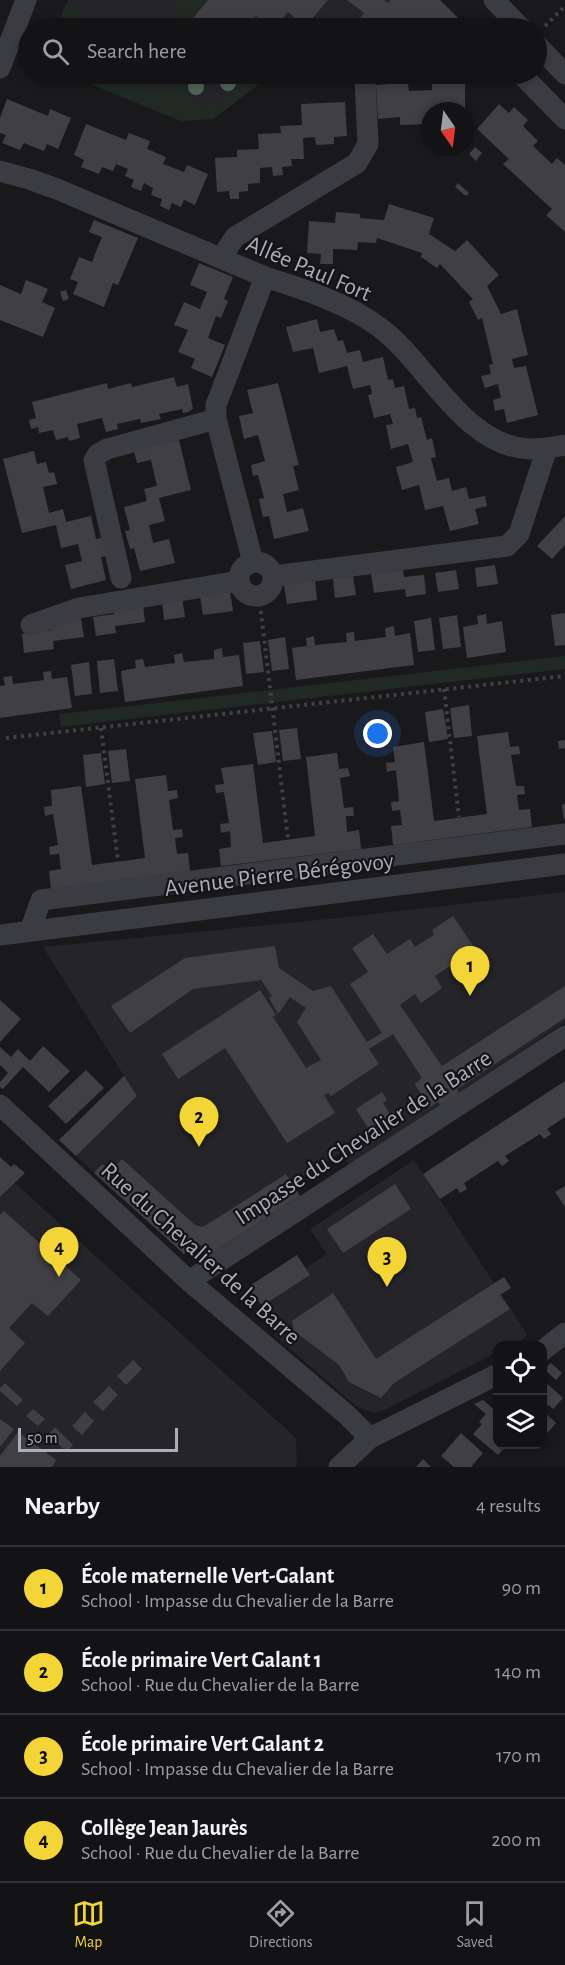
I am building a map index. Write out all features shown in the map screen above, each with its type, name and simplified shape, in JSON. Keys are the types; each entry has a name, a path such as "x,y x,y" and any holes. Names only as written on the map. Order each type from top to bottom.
{"street":[{"path":"19,18 26,0"},
{"path":"494,0 509,18"},
{"path":"0,68 18,21"},
{"path":"547,47 565,74"},
{"path":"221,258 235,237 357,163 368,144 366,84"},
{"path":"531,84 565,119"},
{"name":"Allée Paul Fort","path":"0,171 57,189 360,315 379,327 398,344 466,419 482,432 510,445 527,449 556,446"},
{"path":"253,562 216,419 216,405 265,277"},
{"path":"121,578 94,460 98,454 107,449 216,419"},
{"path":"273,576 507,546 519,534 556,446"},
{"path":"253,562 262,562 270,569 273,576 272,586 259,596 249,595 242,589 239,581 240,573 246,565 253,562"},
{"path":"31,625 79,608 239,581"},
{"path":"30,932 41,900 558,835 559,864"},
{"name":"Avenue Pierre Bérégovoy","path":"0,935 559,864"},
{"name":"Impasse du Chevalier de la Barre","path":"189,1281 565,1036"},
{"name":"Rue du Chevalier de la Barre","path":"0,1105 189,1281 347,1415 370,1438"},
{"path":"547,1348 565,1333"},
{"path":"339,1467 370,1438 493,1376"}],"path":[{"path":"547,28 565,6"},
{"path":"259,596 288,839"},
{"path":"6,738 565,676"},
{"path":"444,689 459,818"},
{"path":"101,728 118,861"}],"shaded area":[{"path":"68,0 440,0 458,18 60,18"},
{"path":"175,0 208,0 194,18 176,18"},
{"path":"67,2 83,8 79,18 60,18"},
{"path":"90,84 259,84 213,119 181,121"},
{"path":"90,84 145,84 163,87 187,84 193,99 199,104 206,105 223,99 243,84 259,84 213,119 181,121"},
{"path":"565,656 565,669 61,727 59,714"},
{"path":"565,892 565,1022 349,1165 341,1153 292,1183 300,1196 208,1256 184,1254 59,1140 124,1076 43,947 329,919"},
{"path":"414,1160 527,1334 520,1341 493,1341 493,1354 387,1409 373,1413 357,1407 274,1335 278,1331 252,1312 310,1275 306,1268 327,1254 310,1229"},
{"path":"15,1183 296,1438 297,1465 295,1467 0,1467 0,1197"}],"building":[{"path":"208,0 328,0 313,18 295,18 288,12 283,18 258,18 256,16 254,18 193,18"},
{"path":"347,0 384,0 388,3 390,0 440,0 458,18 360,18 364,13"},
{"path":"408,84 409,91 432,90 432,84 465,84 465,102 421,102 421,124 400,125 400,117 378,119 376,85"},
{"path":"7,99 48,116 50,109 71,118 58,149 47,144 44,151 24,143 20,150 2,143 6,135 0,133 0,118"},
{"path":"345,102 347,136 334,137 334,144 316,145 315,137 303,138 304,159 291,159 292,166 282,167 283,175 273,176 272,167 260,168 260,183 248,184 248,191 239,192 239,199 230,199 229,191 217,192 215,158 237,157 237,150 259,149 258,134 281,133 280,126 302,125 301,104"},
{"path":"499,104 509,113 514,107 528,120 523,126 538,141 533,146 552,164 557,158 565,165 565,232 546,215 552,209 503,164 509,159 477,129"},
{"path":"86,124 126,140 129,133 150,141 147,149 166,157 163,164 184,172 187,165 208,174 195,205 184,200 181,207 172,203 169,210 160,206 162,199 151,195 153,188 144,183 141,191 131,187 134,180 125,176 128,169 116,164 113,171 102,167 99,174 81,167 84,160 74,155"},
{"path":"475,147 482,153 476,161 471,156 475,156"},
{"path":"458,183 469,193 466,196 455,187"},
{"path":"389,204 434,218 429,234 455,251 467,240 499,275 487,286 501,314 517,309 528,355 512,359 514,368 526,366 538,415 507,423 504,409 495,411 493,400 501,398 498,384 485,388 481,376 491,374 489,365 493,364 482,318 478,320 469,302 473,299 440,264 437,268 421,257 422,253 377,238 376,243 358,242 357,250 333,249 333,264 320,264 321,254 307,253 309,221 335,223 336,212 360,214 360,218 384,220"},
{"path":"94,220 138,238 118,285 113,283 104,307 73,294 78,282 70,279 79,257 92,262 102,237 89,232"},
{"path":"199,263 233,277 224,299 228,301 221,318 216,316 208,338 225,345 212,377 191,368 195,359 178,352 188,330 174,325 184,302 200,309 207,292 190,285"},
{"path":"26,280 48,289 42,302 55,308 43,337 0,320 0,285 21,294"},
{"path":"66,290 69,299 63,301 60,292"},
{"path":"317,319 320,332 334,329 338,341 343,340 347,353 360,350 363,362 383,357 388,380 393,379 395,388 404,386 409,409 415,408 417,418 421,417 427,440 432,438 436,457 431,458 437,481 449,478 452,491 466,487 469,499 485,496 487,506 475,509 479,524 450,531 443,506 425,510 419,485 402,490 396,467 413,462 408,444 391,449 386,425 393,424 390,414 374,418 368,395 372,394 370,385 353,389 347,366 319,373 313,348 293,352 286,327"},
{"path":"174,377 177,387 188,384 193,409 188,412 183,413 182,409 159,414 161,419 141,423 140,419 117,424 118,429 106,432 102,418 77,424 80,438 69,441 68,437 56,440 53,430 39,433 38,427 31,429 29,420 36,418 32,402 107,383 108,389 131,383 132,387"},
{"path":"278,383 299,465 293,466 299,490 283,494 287,512 303,508 309,531 274,539 269,516 263,517 259,499 264,498 258,475 253,476 251,465 265,461 258,435 244,439 239,416 253,413 247,390"},
{"path":"179,440 191,490 159,498 165,521 149,525 153,543 169,539 175,563 140,571 134,548 130,549 125,531 130,530 124,507 147,501 144,489 157,486 151,460 137,463 134,451"},
{"path":"34,451 37,464 46,462 49,473 54,472 57,484 43,487 49,513 63,509 66,522 91,516 96,539 102,538 106,556 101,557 106,580 71,589 65,565 82,561 78,544 61,548 56,525 22,533 3,459"},
{"path":"565,516 565,545 552,559 537,546"},
{"path":"495,565 498,584 477,587 475,568"},
{"path":"403,570 404,577 424,575 426,594 406,597 405,589 374,593 371,574"},
{"path":"456,570 459,589 438,592 435,573"},
{"path":"353,576 356,595 335,598 333,579"},
{"path":"315,581 317,600 287,604 284,585"},
{"path":"230,592 233,611 203,615 200,596"},
{"path":"182,598 185,617 164,620 162,601"},
{"path":"143,603 145,622 115,626 116,633 96,636 93,617 114,614 113,608"},
{"path":"565,613 565,645 555,646 551,615"},
{"path":"486,614 487,624 502,621 506,652 467,658 463,627 478,624 477,616"},
{"path":"457,615 461,647 443,649 439,618"},
{"path":"431,618 435,650 418,652 414,621"},
{"path":"81,619 84,637 53,641 54,649 24,653 22,634 51,630 51,622"},
{"path":"394,626 395,636 410,633 414,665 296,680 292,648 307,646 306,638 314,636 315,645 347,642 346,633 354,632 355,641 386,637 385,628"},
{"path":"285,637 289,669 272,671 268,640"},
{"path":"260,641 264,672 246,674 243,643"},
{"path":"222,648 223,657 239,655 243,686 125,702 121,671 136,668 135,660 143,659 145,667 175,663 174,655 182,653 184,662 214,659 214,650"},
{"path":"114,659 118,691 100,693 97,661"},
{"path":"89,662 92,694 75,696 71,665"},
{"path":"51,671 52,679 67,677 72,708 0,718 0,686 5,685 3,677 12,676 13,684 44,680 43,672"},
{"path":"469,705 472,736 454,738 450,708"},
{"path":"443,709 448,739 429,742 425,712"},
{"path":"297,728 301,759 283,761 279,730"},
{"path":"272,731 276,762 258,765 253,733"},
{"path":"508,732 510,747 519,746 520,754 511,755 516,786 524,786 525,794 517,795 519,810 530,809 532,827 393,845 391,826 402,825 400,810 392,811 391,802 399,801 396,770 387,772 386,763 395,762 393,747 424,742 434,821 487,814 477,736"},
{"path":"565,740 565,748 559,749 558,741"},
{"path":"126,749 130,781 112,783 108,751"},
{"path":"101,753 105,784 86,787 83,755"},
{"path":"337,753 339,769 348,768 350,776 340,778 344,808 353,807 354,816 346,816 347,832 359,830 361,849 221,866 219,849 231,847 230,831 221,833 220,824 229,823 224,792 216,793 215,785 224,784 221,768 253,764 263,843 315,836 306,757"},
{"path":"166,775 168,791 177,790 178,798 169,800 173,830 182,829 183,837 175,838 177,854 188,853 190,871 51,889 49,871 61,869 59,854 50,855 49,847 58,845 53,814 45,816 44,807 52,806 51,790 81,786 92,865 145,858 135,779"},
{"path":"565,804 565,819 564,819 562,805"},
{"path":"453,916 481,958 459,972 453,964 435,976 442,988 421,1003 415,994 400,1005 442,1066 565,986 565,1018 457,1089 459,1093 440,1105 438,1102 430,1107 415,1085 422,1078 393,1034 369,1049 379,1064 331,1096 328,1093 324,1095 335,1113 287,1143 225,1048 178,1079 162,1054 260,990 276,1015 273,1017 306,1068 321,1060 297,1022 306,1008 290,997 278,1014 269,998 272,996 261,980 193,989 130,1033 111,1006 185,958 275,946 279,968 313,991 331,986 367,1042 382,1033 350,984 368,972 352,948 373,934 387,954 410,939 415,947 434,935 432,930"},
{"path":"0,1000 21,1019 0,1042"},
{"path":"43,1046 70,1071 49,1092 23,1067 3,1089 0,1087 0,1082 8,1073 0,1065 0,1047 11,1057 18,1049 30,1061"},
{"path":"86,1070 104,1088 66,1124 48,1106"},
{"path":"124,1076 137,1096 76,1156 59,1140"},
{"path":"565,1081 565,1117 547,1129 551,1134 544,1139 540,1134 505,1156 509,1161 502,1166 498,1161 464,1183 467,1189 460,1193 457,1188 440,1199 423,1174"},
{"path":"382,1092 387,1100 383,1103 390,1114 394,1111 399,1118 373,1136 356,1109"},
{"path":"0,1157 11,1167 14,1164 25,1173 0,1197"},
{"path":"122,1159 195,1225 203,1227 286,1174 300,1196 208,1256 201,1245 193,1244 184,1254 94,1173 102,1164 111,1171"},
{"path":"395,1184 411,1209 343,1253 327,1229"},
{"path":"565,1186 565,1207 555,1192"},
{"path":"4,1211 81,1280 48,1316 32,1303 9,1328 25,1343 0,1371 0,1215"},
{"path":"297,1255 310,1275 262,1306 248,1287"},
{"path":"504,1277 511,1288 500,1295 510,1309 394,1383 381,1398 349,1382 339,1365 294,1331 292,1321 333,1293 376,1359"},
{"path":"133,1360 142,1369 126,1385 117,1376"},
{"path":"551,1363 562,1373 556,1380 547,1372 547,1366"},
{"path":"5,1383 23,1400 17,1406 0,1391"},
{"path":"547,1384 563,1398 553,1409 548,1405"},
{"path":"109,1386 118,1395 103,1411 93,1402"},
{"path":"483,1400 493,1409 493,1449 503,1449 498,1455 473,1434 482,1424 479,1422 486,1414 474,1404"},
{"path":"33,1409 45,1419 38,1426 26,1416"},
{"path":"85,1412 94,1421 82,1435 72,1426"},
{"path":"547,1415 556,1423 547,1433"},
{"path":"0,1419 14,1429 0,1447"},
{"path":"55,1427 73,1445 67,1452 48,1435"},
{"path":"18,1432 56,1460 52,1467 0,1467 0,1456"},
{"path":"461,1433 483,1453 471,1467 454,1467 441,1456"},
{"path":"423,1459 431,1467 416,1467"}],"place":[{"name":"École maternelle Vert-Galant","path":"470,996"},
{"name":"École primaire Vert Galant 1","path":"199,1147"},
{"name":"Collège Jean Jaurès","path":"59,1277"},
{"name":"École primaire Vert Galant 2","path":"387,1287"}]}
